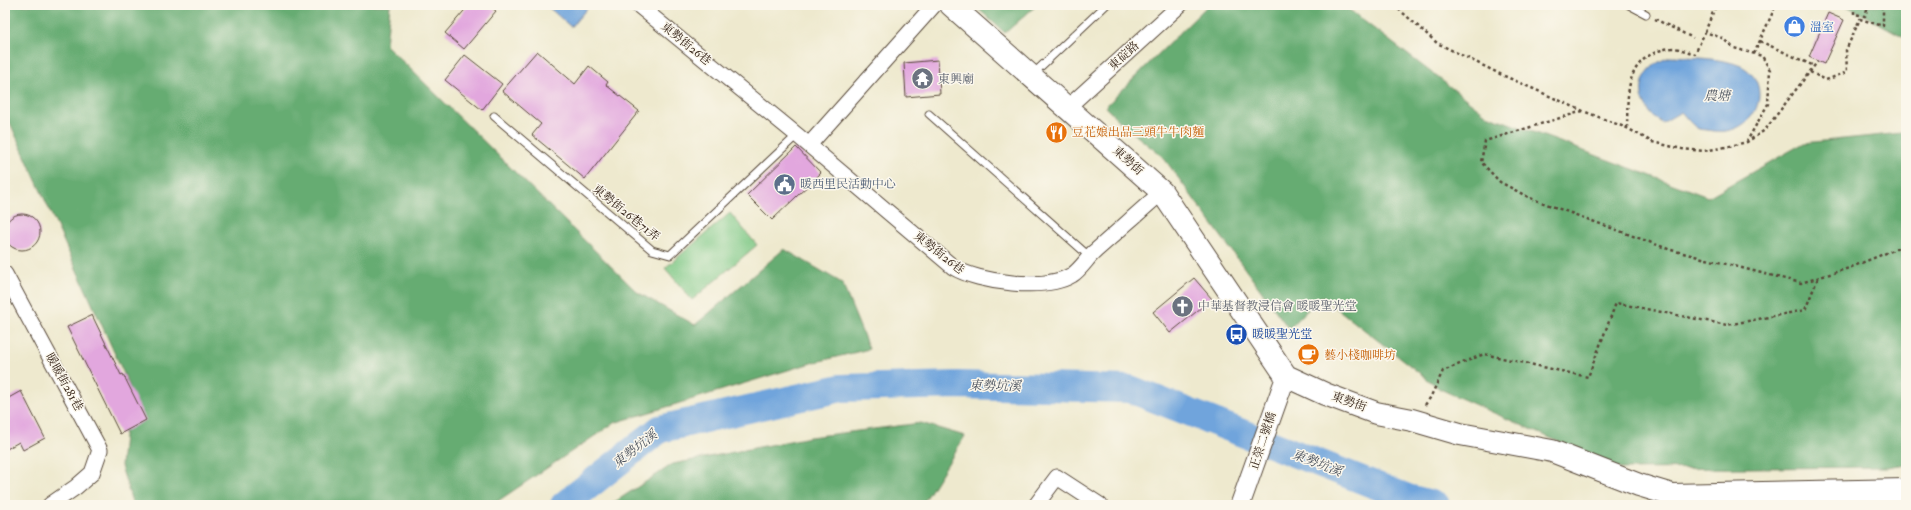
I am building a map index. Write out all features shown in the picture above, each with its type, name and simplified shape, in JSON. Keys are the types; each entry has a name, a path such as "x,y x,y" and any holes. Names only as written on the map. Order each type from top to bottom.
{"main road":[{"name":"東勢街","path":"951,5 1032,75 1162,192 1282,386 1325,394 1376,412 1412,420 1460,434 1552,451 1639,485 1672,495 1906,490"}],"street":[{"name":"東勢街26巷","path":"638,5 797,135 953,267 965,275 992,281 1019,284 1051,282 1072,275 1162,192"},
{"path":"809,145 934,5"},
{"name":"東碇路","path":"1068,107 1180,5"},
{"name":"暖暖街281巷","path":"5,274 100,450 92,473 76,487 50,505"},
{"name":"正榮二號橋","path":"1240,505 1248,487 1282,386"},
{"path":"1036,505 1057,477 1100,505"}],"lane":[{"path":"1032,75 1106,5"},
{"path":"1629,5 1646,14"},
{"path":"929,114 1090,257"},
{"name":"東勢街26巷71弄","path":"494,116 652,250 670,255 797,135"}],"path":[{"path":"1394,5 1438,43 1500,74 1583,111 1627,128 1652,142 1682,149 1704,151 1747,142 1765,130 1818,61"},
{"path":"1627,128 1629,83 1635,69 1645,58 1658,50 1674,48 1695,54 1716,5"},
{"path":"1754,54 1776,5"},
{"path":"1854,5 1854,14 1865,16 1869,5"},
{"path":"1810,72 1826,80 1847,72 1846,50 1860,19 1883,26 1884,9 1880,5"},
{"path":"1646,14 1693,38"},
{"path":"1705,32 1722,38 1734,48 1762,56 1770,70 1768,104 1747,142"},
{"path":"1760,41 1814,66"},
{"path":"1583,111 1485,141 1481,162 1500,182 1530,198 1671,250 1801,283 1849,268 1906,245"},
{"path":"1412,420 1430,398 1443,371 1484,354 1588,377 1616,303 1727,325 1805,310 1818,277"}],"green space":[{"path":"5,5 390,5 386,45 637,292 695,325 784,249 842,283 869,349 808,364 614,423 492,505 133,505 121,466 129,385 5,112"},
{"path":"974,5 1037,5 1005,33"},
{"path":"1208,5 1343,5 1487,115 1708,197 1804,143 1902,133 1906,129 1906,464 1887,467 1620,469 1440,389 1321,296 1289,329 1163,157 1128,129 1105,107"},
{"path":"1845,5 1906,5 1906,38"},
{"path":"730,213 757,245 692,300 665,268"},
{"path":"921,423 965,436 922,505 610,505 673,464 810,437"}],"water":[{"path":"546,5 590,5 571,27"},
{"name":"農塘","path":"1674,56 1726,61 1741,66 1751,74 1757,84 1759,95 1757,107 1751,117 1742,125 1729,130 1714,131 1696,128 1681,112 1662,123 1645,105 1642,95 1642,85 1652,67"}],"building":[{"path":"469,5 488,5 496,11 464,49 445,33"},
{"path":"1828,13 1844,20 1824,64 1809,57"},
{"path":"537,51 575,84 589,66 608,82 606,85 639,111 585,179 532,135 541,124 502,91"},
{"path":"465,55 502,84 482,110 445,80"},
{"name":"東興廟","path":"938,60 940,94 906,97 904,63"},
{"name":"暖西里民活動中心","path":"796,147 821,173 772,220 747,195"},
{"path":"22,214 32,217 37,222 40,232 37,242 32,247 22,250 12,247 7,242 4,232 7,222 12,217"},
{"name":"中華基督教浸信會 暖暖聖光堂","path":"1194,278 1212,299 1170,333 1153,312"},
{"path":"92,315 121,375 123,374 146,420 120,434 67,327"},
{"path":"21,391 45,438 23,450 19,442 5,450 5,400"}],"waterway":[{"name":"東勢坑溪","path":"564,505 660,429 841,388 959,385 1130,389 1408,498 1436,505"}],"place":[{"name":"溫室","path":"1794,27"},
{"name":"東興廟","path":"922,79"},
{"name":"豆花娘出品三頭牛牛肉麵","path":"1057,132"},
{"name":"暖西里民活動中心","path":"784,184"},
{"name":"中華基督教浸信會 暖暖聖光堂","path":"1182,306"},
{"name":"暖暖聖光堂","path":"1236,334"},
{"name":"藝小棧咖啡坊","path":"1308,355"}]}
